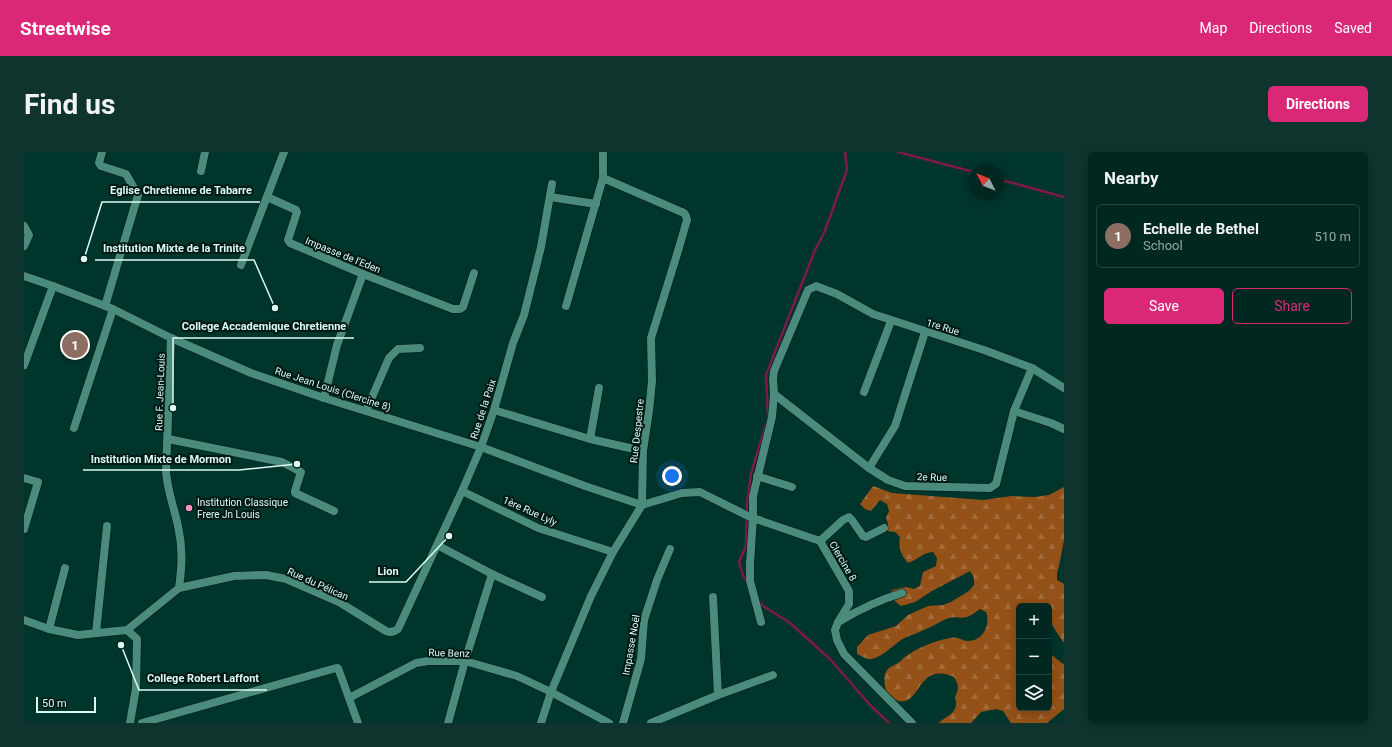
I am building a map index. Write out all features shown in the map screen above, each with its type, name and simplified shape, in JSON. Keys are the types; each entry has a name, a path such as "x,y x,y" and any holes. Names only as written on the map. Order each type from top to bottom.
{"street":[{"path":"74,428 109,308 138,195 126,174 101,166 99,163 102,152"},
{"path":"201,171 205,152"},
{"path":"241,265 284,152"},
{"path":"566,306 603,178 603,152"},
{"name":"Rue Despestre","path":"541,723 551,692 591,596 614,552 642,505 643,451 652,381 651,338 678,251 686,216 684,213 603,178"},
{"name":"Rue de la Paix","path":"398,629 462,491 481,447 494,410 513,343 524,314 541,247 552,184"},
{"name":"Impasse de l'Eden","path":"267,197 296,210 297,212 288,240 290,244 453,309 460,309 463,307 474,273"},
{"path":"550,197 596,204"},
{"path":"24,226 29,235 24,246"},
{"path":"324,398 337,345 363,274"},
{"name":"Rue Jean Louis (Clercine 8)","path":"24,276 109,308 171,338 251,373 324,398 481,447 584,486 642,505"},
{"path":"24,365 53,286"},
{"name":"1re Rue","path":"774,394 772,379 776,366 808,290 816,286 837,294 872,314 984,350 1032,368 1064,388"},
{"path":"864,392 891,320"},
{"path":"869,468 895,426 926,332"},
{"name":"Rue F. Jean-Louis","path":"171,338 166,482 179,527 183,559 179,588"},
{"path":"366,411 389,358 393,353 398,348 420,348"},
{"name":"2e Rue","path":"774,394 869,468 888,480 905,486 990,488 994,487 996,484 1014,411 1032,368"},
{"path":"590,439 599,388"},
{"path":"761,622 750,581 749,516 757,476 771,423 774,394"},
{"path":"494,410 590,439 643,451"},
{"path":"1014,411 1051,423 1064,429"},
{"path":"168,439 282,462 301,472 294,491 295,493 334,511"},
{"path":"757,476 792,487"},
{"path":"24,478 38,482 24,529"},
{"name":"1ère Rue Lyly","path":"462,491 538,528 614,552"},
{"name":"Clercine 8","path":"642,505 682,493 700,492 749,516 820,541 849,591 849,604 838,622"},
{"path":"820,541 843,520 849,517 863,536 866,537 884,528"},
{"path":"96,634 107,526"},
{"path":"437,545 492,574 542,597"},
{"name":"Impasse Noël","path":"623,723 641,659 644,620 657,580 670,549"},
{"path":"49,628 65,568"},
{"path":"448,723 465,661 492,574"},
{"name":"Rue du Pélican","path":"127,630 179,588 234,576 266,575 286,579 338,602 386,631 392,632 398,629"},
{"path":"902,593 883,598 859,609 838,622 835,630 837,640 844,654 912,723"},
{"path":"713,597 718,695"},
{"path":"24,620 49,628 78,634 96,634 127,630 137,639 136,688 130,723"},
{"name":"Rue Benz","path":"349,698 416,664 428,661 465,661 517,676 551,692 592,719 609,723"},
{"path":"142,723 336,668 338,668 358,723"},
{"path":"651,723 718,695 773,675"}],"green space":[{"path":"873,486 892,493 983,500 1012,496 1034,497 1049,495 1064,487 1064,540 1057,573 1057,580 1064,584 1064,643 1052,623 1052,603 1016,603 1016,711 1052,711 1052,655 1063,664 1064,663 1064,709 1047,723 1011,723 1003,711 996,709 981,712 971,723 938,723 952,713 956,706 955,697 958,685 954,677 942,674 932,675 926,679 910,698 904,701 896,700 886,693 884,679 887,670 890,667 915,651 939,641 958,638 968,641 978,638 982,635 986,627 987,617 986,612 980,609 969,616 962,618 949,618 904,638 882,655 872,659 864,658 857,654 857,647 868,635 896,626 908,615 928,606 943,605 951,602 969,591 974,585 974,578 970,571 932,591 915,602 901,606 890,597 892,590 906,587 914,589 920,586 923,572 936,566 937,558 933,552 923,555 908,563 899,545 900,537 895,532 888,531 886,518 889,511 887,504 880,500 871,511 865,509 860,504"}],"waterway":[{"path":"768,417 766,375 815,250 824,233 847,170 845,152"},
{"path":"898,152 968,170"},
{"path":"1004,181 1064,197"},
{"path":"748,583 743,575 739,562 746,546 747,503 751,474 766,424"},
{"path":"759,601 763,606 790,623 830,659 870,705 889,723"}],"place":[{"name":"Eglise Chretienne de Tabarre","path":"84,259"},
{"name":"Institution Mixte de la Trinite","path":"275,308"},
{"name":"Echelle de Bethel","path":"75,345"},
{"name":"College Accademique Chretienne","path":"173,408"},
{"name":"Institution Mixte de Mormon","path":"297,464"},
{"name":"Institution Classique Frere Jn Louis","path":"189,508"},
{"name":"Lion","path":"449,536"},
{"name":"College Robert Laffont","path":"121,645"}]}
